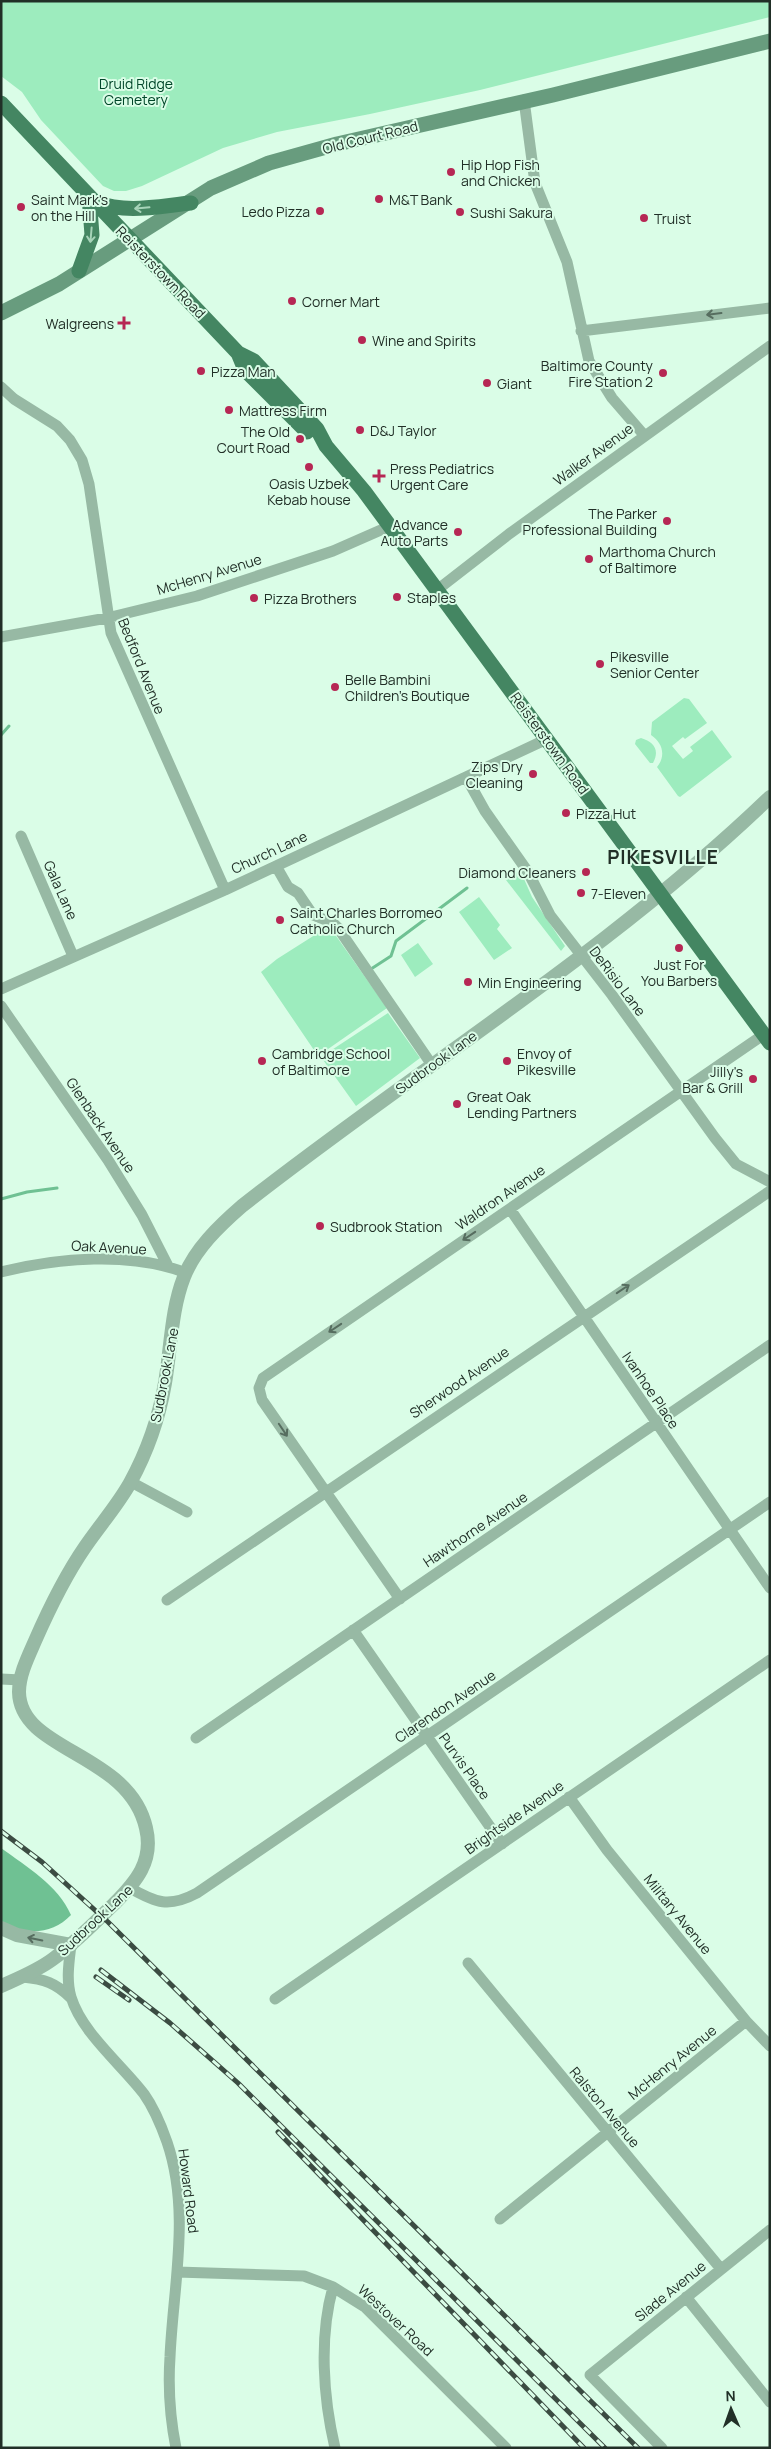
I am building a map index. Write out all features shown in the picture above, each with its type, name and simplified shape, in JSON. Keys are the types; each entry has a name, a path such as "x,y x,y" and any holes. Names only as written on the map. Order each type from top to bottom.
{"main road":[{"name":"Old Court Road","path":"1,313 40,294 79,271 212,188 269,163 337,144 587,87 697,57 770,41"},
{"name":"Reisterstown Road","path":"1,103 238,353 254,361 317,429 326,446 359,484 438,590 766,1039"},
{"path":"79,271 92,235 91,198 112,208 123,209 190,203"}],"street":[{"path":"524,100 535,183 567,262 589,361 612,398 644,435"},
{"path":"581,331 770,308"},
{"name":"Walker Avenue","path":"438,590 509,534 770,346"},
{"name":"Bedford Avenue","path":"1,387 14,399 57,426 70,440 82,460 89,484 107,618 120,658 225,890"},
{"name":"McHenry Avenue","path":"1,637 107,618 197,596 332,551 390,526"},
{"name":"Church Lane","path":"1,988 225,890 547,739"},
{"name":"DeRisio Lane","path":"466,777 485,811 528,872 550,915 612,995 736,1164 770,1182"},
{"name":"Sudbrook Lane","path":"1,1986 52,1960 71,1945 130,1888 143,1870 148,1846 146,1824 135,1799 114,1776 55,1742 32,1724 21,1704 20,1680 40,1631 68,1575 131,1482 156,1423 165,1385 178,1299 186,1273 211,1235 242,1206 581,955 660,893 770,797"},
{"name":"Gala Lane","path":"21,836 73,956"},
{"path":"276,866 288,887 298,893 314,915 333,923 338,928 432,1065"},
{"name":"Glenback Avenue","path":"1,1006 112,1166 142,1214 168,1266"},
{"name":"Waldron Avenue","path":"326,1492 262,1400 259,1388 263,1378 682,1092 766,1039"},
{"name":"Sherwood Avenue","path":"167,1600 583,1316 770,1191"},
{"name":"Ivanhoe Place","path":"510,1209 770,1588"},
{"name":"Oak Avenue","path":"1,1272 71,1260 119,1260 168,1266 186,1273"},
{"name":"Hawthorne Avenue","path":"196,1738 770,1346"},
{"path":"131,1482 188,1512"},
{"path":"326,1492 400,1598"},
{"name":"Clarendon Avenue","path":"130,1888 150,1900 162,1903 184,1900 427,1737 770,1502"},
{"name":"Purvis Place","path":"353,1630 502,1844"},
{"name":"Brightside Avenue","path":"275,1999 770,1660"},
{"path":"1,1679 20,1680"},
{"name":"Military Avenue","path":"568,1797 607,1850 746,2022 770,2046"},
{"path":"1,1928 18,1935 71,1945"},
{"name":"Howard Road","path":"71,1945 68,1968 71,1998"},
{"name":"Ralston Avenue","path":"468,1963 721,2269"},
{"name":"Howard Road","path":"23,1976 52,1982 71,1998 91,2032 145,2095 162,2128 172,2163 179,2214 169,2382 176,2448"},
{"name":"McHenry Avenue","path":"500,2219 746,2022"},
{"name":"Slade Avenue","path":"662,2448 590,2375 770,2230"},
{"name":"Westover Road","path":"177,2272 304,2276 333,2287 365,2307 506,2448"},
{"path":"333,2287 326,2310 325,2371 329,2418 335,2448"},
{"path":"686,2297 770,2402"}],"green space":[{"name":"Druid Ridge Cemetery","path":"1,1 770,1 770,17 480,90 277,132 223,148 142,186 126,191 114,191 103,186 41,120 22,92 1,76"},
{"path":"684,698 689,699 707,723 672,746 683,759 693,751 690,747 712,730 732,757 680,797 657,767 662,758 662,750 661,746 651,735 652,722"},
{"path":"641,738 652,744 656,750 653,763 650,763 635,744 636,740"},
{"path":"520,870 532,897 565,946 561,951 506,880"},
{"path":"479,897 500,925 497,929 512,948 494,960 459,912"},
{"path":"329,926 387,1008 318,1056 261,972 277,959"},
{"path":"418,943 433,964 415,977 401,955"},
{"path":"388,1013 420,1058 356,1106 321,1057"}],"shaded area":[{"path":"1,1848 41,1877 58,1895 71,1915 63,1922 47,1930 38,1931 19,1929 1,1921"}],"waterway":[{"path":"1,735 9,726"},
{"path":"371,969 391,956 396,941 467,888"},
{"path":"1,1199 27,1192 57,1188"}],"railway":[{"path":"1,1831 42,1862 108,1922 638,2448"},
{"path":"101,1970 170,2023 238,2083 605,2448"},
{"path":"96,1977 129,2000"},
{"path":"278,2132 584,2448"}],"place":[{"name":"Hip Hop Fish and Chicken","path":"451,172"},
{"name":"M&T Bank","path":"379,199"},
{"name":"Saint Mark's on the Hill","path":"21,207"},
{"name":"Ledo Pizza","path":"320,211"},
{"name":"Sushi Sakura","path":"460,212"},
{"name":"Truist","path":"644,218"},
{"name":"Corner Mart","path":"292,301"},
{"name":"Walgreens","path":"124,323"},
{"name":"Wine and Spirits","path":"362,340"},
{"name":"Pizza Man","path":"201,371"},
{"name":"Baltimore County Fire Station 2","path":"663,373"},
{"name":"Giant","path":"487,383"},
{"name":"Mattress Firm","path":"229,410"},
{"name":"D&J Taylor","path":"360,430"},
{"name":"The Old Court Road","path":"300,439"},
{"name":"Oasis Uzbek Kebab house","path":"309,467"},
{"name":"Press Pediatrics Urgent Care","path":"379,476"},
{"name":"The Parker Professional Building","path":"667,521"},
{"name":"Advance Auto Parts","path":"458,532"},
{"name":"Marthoma Church of Baltimore","path":"589,559"},
{"name":"Staples","path":"397,597"},
{"name":"Pizza Brothers","path":"254,598"},
{"name":"Pikesville Senior Center","path":"600,664"},
{"name":"Belle Bambini Children’s Boutique","path":"335,687"},
{"name":"Zips Dry Cleaning","path":"533,774"},
{"name":"Pizza Hut","path":"566,813"},
{"name":"Diamond Cleaners","path":"586,872"},
{"name":"7-Eleven","path":"581,893"},
{"name":"Saint Charles Borromeo Catholic Church","path":"280,920"},
{"name":"Just For You Barbers","path":"679,948"},
{"name":"Min Engineering","path":"468,982"},
{"name":"Cambridge School of Baltimore","path":"262,1061"},
{"name":"Envoy of Pikesville","path":"507,1061"},
{"name":"Jilly's Bar & Grill","path":"753,1079"},
{"name":"Great Oak Lending Partners","path":"457,1104"},
{"name":"Sudbrook Station","path":"320,1226"}],"district":[{"name":"PIKESVILLE","path":"663,857"}]}
